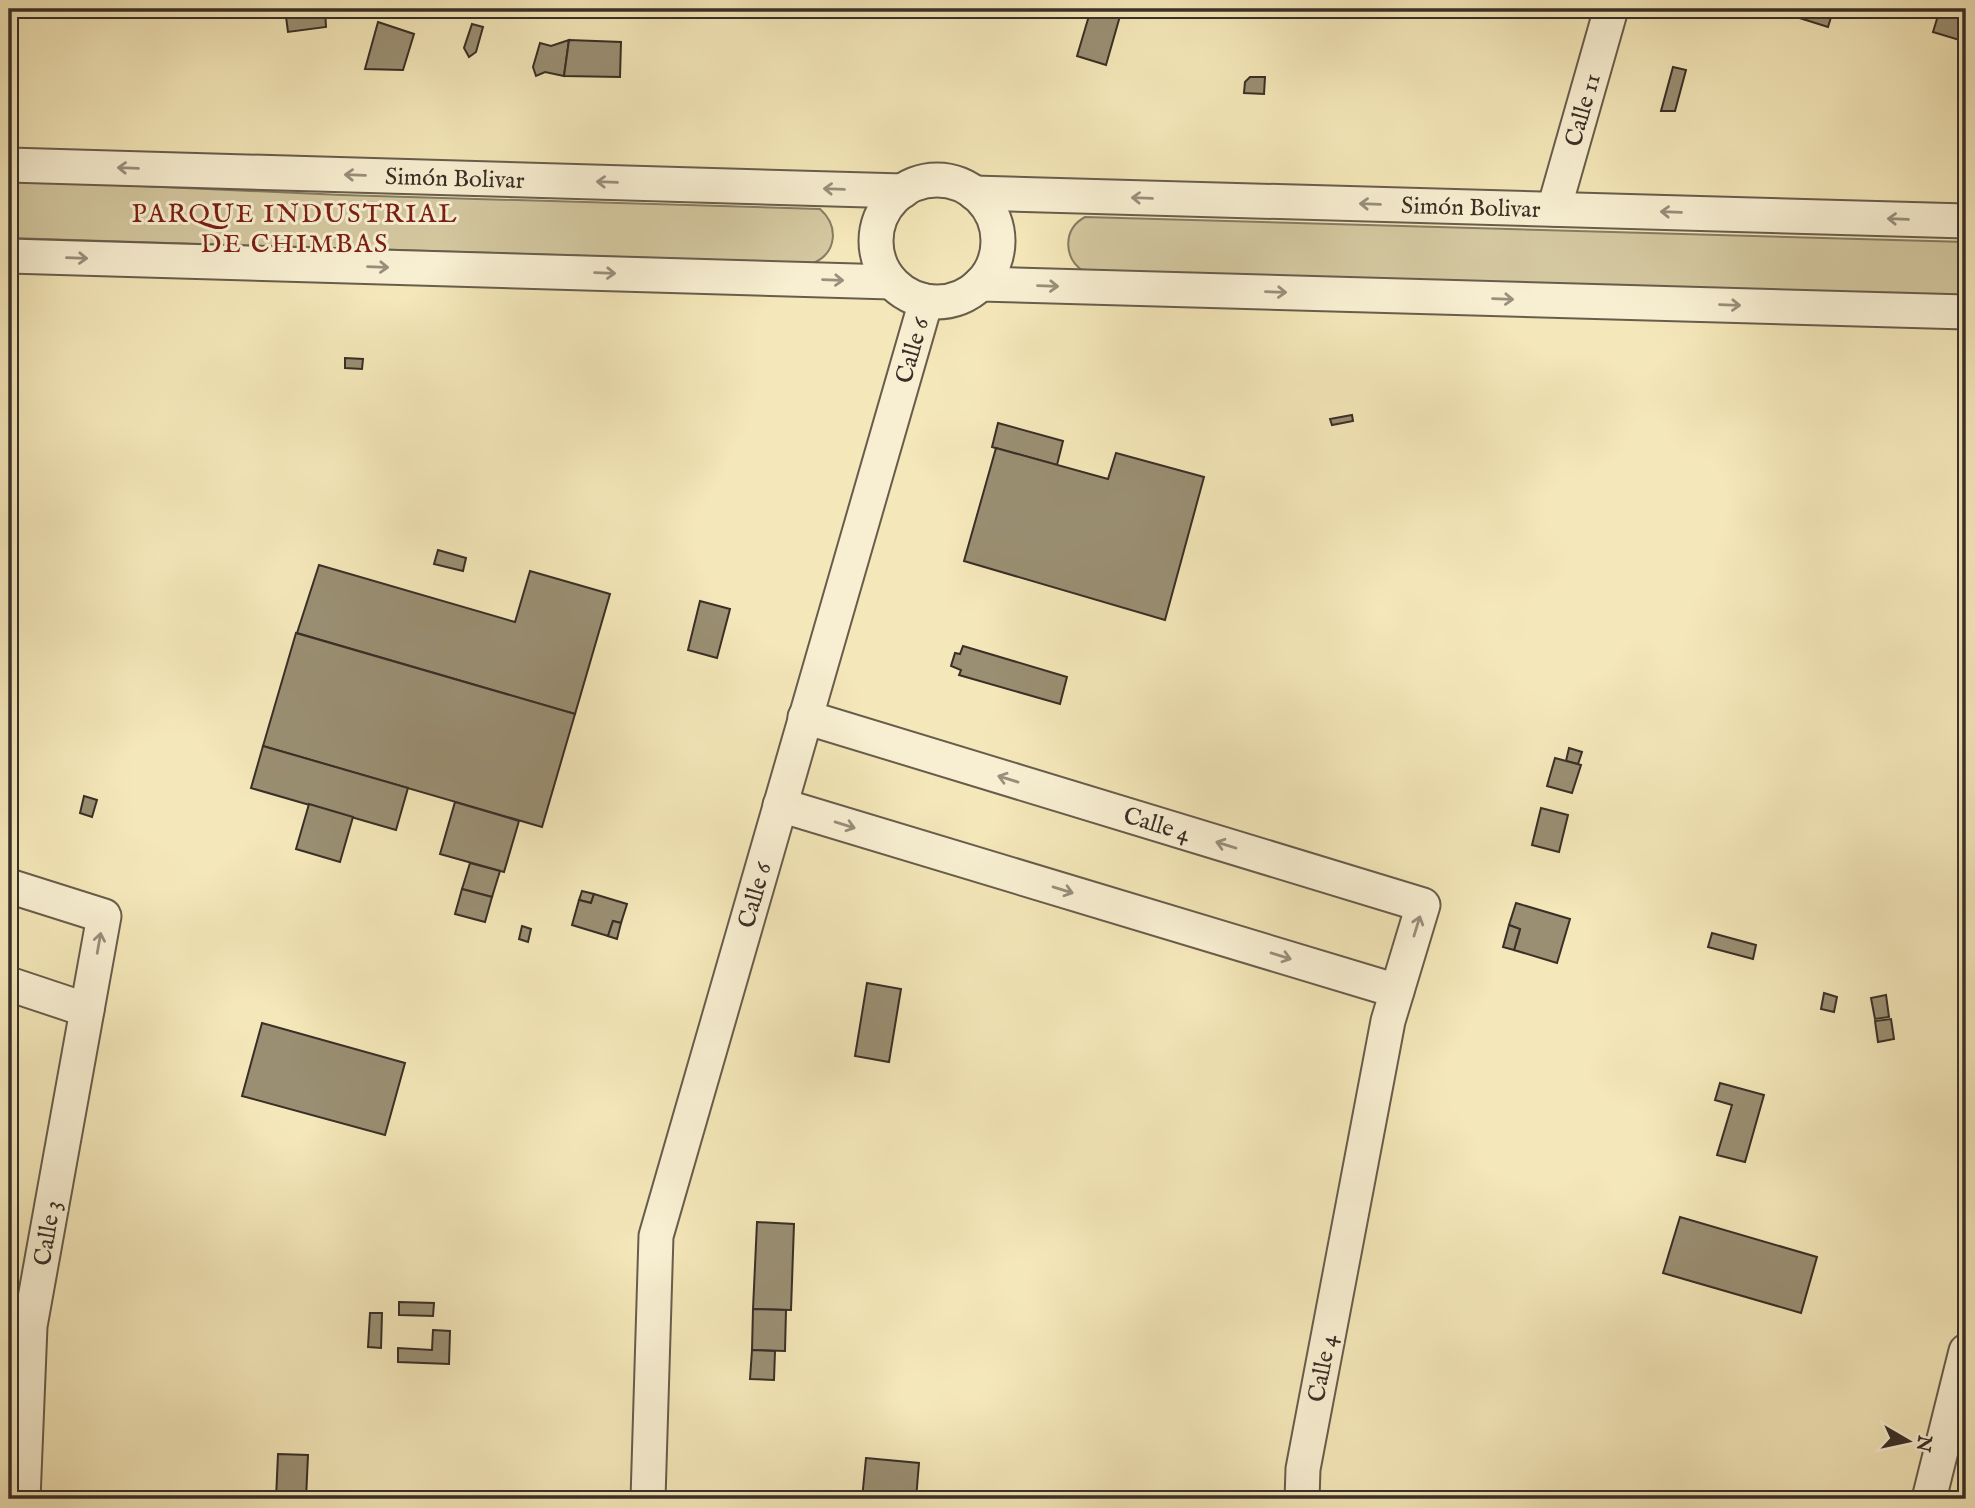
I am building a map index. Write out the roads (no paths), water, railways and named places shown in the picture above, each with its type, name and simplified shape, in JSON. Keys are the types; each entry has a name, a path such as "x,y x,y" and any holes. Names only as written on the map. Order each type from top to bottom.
{"street":[{"name":"Calle 11","path":"1554,209 1611,9"},
{"name":"Simón Bolivar","path":"9,165 902,191"},
{"path":"931,180 961,185 974,193 986,205 994,220 997,237 991,270 980,284 969,293 941,302 913,298 891,282 877,251 881,217 890,202 902,191 931,180"},
{"name":"Simón Bolivar","path":"974,193 1966,221"},
{"path":"9,256 891,282"},
{"path":"980,284 1966,312"},
{"name":"Calle 6","path":"648,1499 656,1236 926,301"},
{"name":"Calle 4","path":"806,717 1423,905 1388,1021 1303,1469 1302,1499"},
{"path":"780,805 1397,991"},
{"name":"Calle 3","path":"9,886 104,916 30,1325 23,1499"},
{"path":"9,984 88,1010"},
{"path":"1929,1499 1966,1350"}],"district":[{"name":"PARQUE INDUSTRIAL DE CHIMBAS","path":"295,228"}]}
